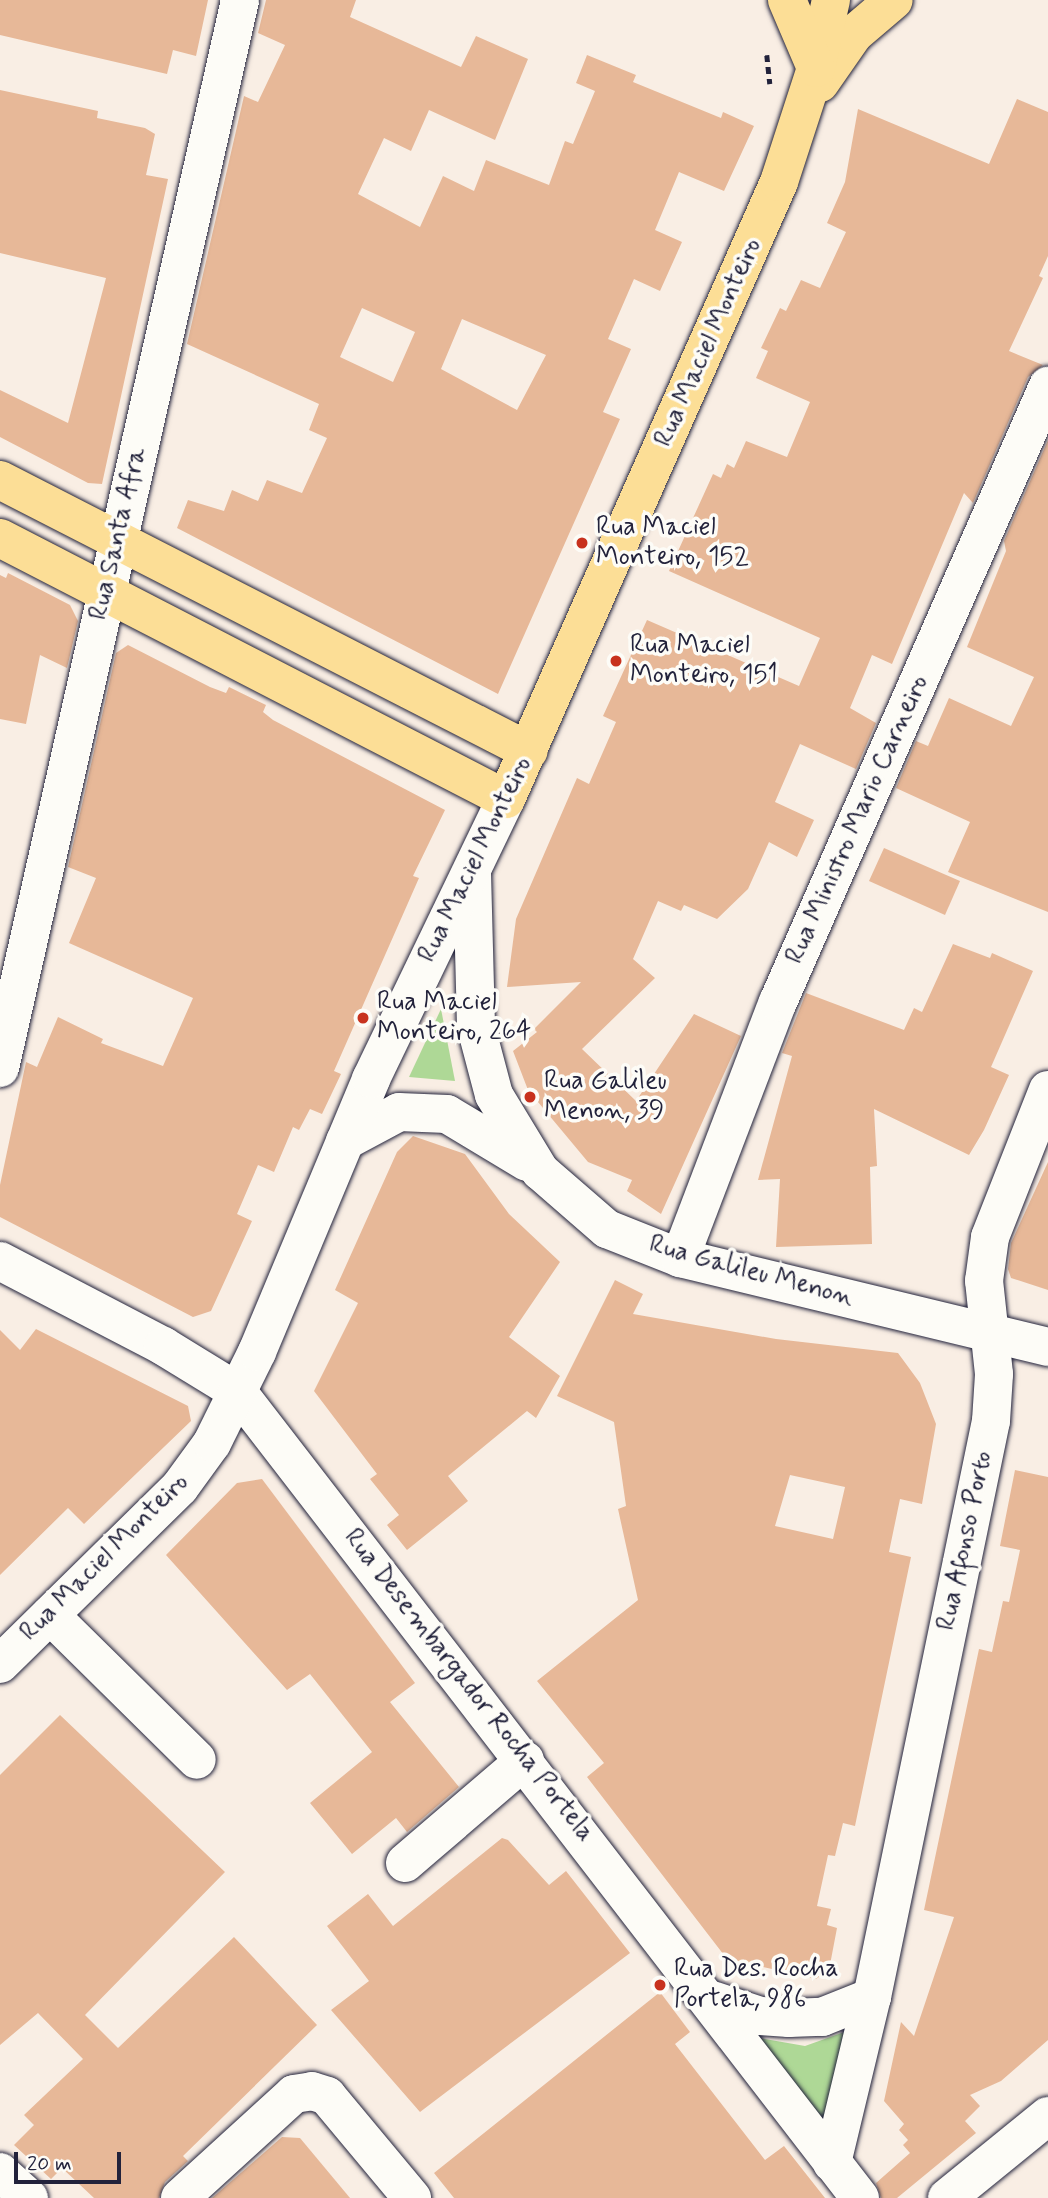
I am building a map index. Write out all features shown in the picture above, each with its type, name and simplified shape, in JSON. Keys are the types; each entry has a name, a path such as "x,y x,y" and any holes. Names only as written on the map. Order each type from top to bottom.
{"main road":[{"path":"788,0 816,68"},
{"name":"Rua Maciel Monteiro","path":"506,799 779,182 816,68 831,0"},
{"name":"Rua Maciel Monteiro","path":"803,108 855,34 894,0"},
{"path":"0,480 529,751"},
{"path":"0,538 506,799"}],"street":[{"name":"Rua Santa Afra","path":"0,1068 240,0"},
{"name":"Rua Ministro Mario Carneiro","path":"680,1258 778,1002 1048,386"},
{"name":"Rua Maciel Monteiro","path":"0,1664 180,1487 212,1443 238,1392 345,1141 506,799"},
{"name":"Rua Galileu Menon","path":"472,868 475,1027 482,1066 504,1115 540,1171 607,1229 680,1258 1048,1347"},
{"name":"Rua Afonso Porto","path":"832,2163 872,1997 990,1421 994,1374 984,1281 990,1237 1048,1090"},
{"path":"345,1141 399,1112 447,1114 540,1171"},
{"name":"Rua Desembargador Rocha Portela","path":"0,1261 163,1346 238,1392 712,2000 860,2198"},
{"path":"50,1615 197,1760"},
{"path":"405,1863 526,1760"},
{"path":"712,2000 760,2016 789,2018 822,2017 872,1997"},
{"path":"180,2198 294,2094 312,2091 327,2096 412,2198"},
{"path":"947,2198 1048,2116"},
{"path":"0,2172 29,2198"}],"green space":[{"path":"441,1009 455,1081 409,1077"},
{"path":"850,2030 831,2117 817,2120 759,2038 805,2046"}],"building":[{"path":"0,0 208,0 196,56 173,50 167,74 0,35"},
{"path":"266,0 356,0 350,17 461,67 476,36 528,59 495,140 429,110 411,151 384,138 358,194 420,227 443,176 474,191 486,160 549,185 565,141 573,144 595,91 576,83 587,55 636,75 633,82 721,118 723,112 754,126 724,191 679,172 655,230 682,242 660,291 634,279 608,339 631,349 603,412 620,419 498,694 177,528 188,500 224,511 232,490 258,501 267,480 302,493 327,438 309,430 319,404 187,344 244,96 258,102 285,45 258,33","holes":["362,308 415,332 393,382 340,357","462,319 546,355 517,410 441,369"]},
{"path":"0,90 98,111 97,118 145,128 155,134 146,175 168,179 102,484 88,483 0,437 0,390 68,423 106,278 0,253"},
{"path":"1017,99 1048,112 1048,256 1039,276 1043,278 1009,351 1043,365 1028,377 973,503 964,493 892,664 872,655 850,708 876,723 856,769 800,744 775,802 814,820 797,857 769,842 748,889 717,919 684,905 681,911 658,901 633,959 655,978 582,1049 636,1101 694,1014 741,1036 661,1214 627,1191 632,1180 588,1162 528,1090 513,1051 537,1032 534,1029 581,982 507,987 516,919 577,778 589,784 616,722 603,716 647,620 799,686 820,638 669,571 713,474 721,478 727,464 734,468 746,441 787,457 810,402 756,378 768,351 761,348 780,308 786,311 801,280 820,288 846,232 827,223 845,182 858,109 989,164"},
{"path":"1048,440 1048,912 948,872 970,822 896,788 916,741 928,746 949,698 1011,726 1034,677 967,647 1006,551 1004,541"},
{"path":"8,573 70,605 78,621 67,668 40,655 26,724 0,719 0,575 6,578"},
{"path":"128,645 210,687 226,693 229,687 266,705 263,712 273,720 445,810 413,876 419,878 334,1071 341,1074 322,1114 310,1109 299,1130 293,1127 274,1172 258,1165 237,1214 252,1221 211,1311 193,1317 0,1217 0,1185 26,1062 37,1067 58,1017 103,1039 101,1043 163,1066 193,998 69,943 96,878 68,867 116,653"},
{"path":"884,848 960,881 945,915 869,881"},
{"path":"953,944 990,958 992,953 1033,971 991,1067 1009,1075 984,1130 969,1155 874,1109 877,1166 870,1167 872,1244 776,1247 780,1179 758,1180 792,1056 782,1053 806,993 904,1030 914,1008 922,1012"},
{"path":"413,1136 465,1154 509,1214 560,1262 509,1337 560,1376 536,1418 527,1411 448,1476 468,1501 407,1550 387,1525 399,1515 370,1479 377,1474 314,1391 358,1303 335,1290 397,1152"},
{"path":"1048,1162 1048,1290 1011,1278 1008,1269 1011,1243"},
{"path":"615,1280 643,1294 633,1314 776,1339 898,1353 920,1383 936,1424 922,1504 900,1499 889,1552 911,1557 855,1826 843,1823 835,1856 828,1855 817,1906 831,1909 827,1925 837,1928 829,1970 816,1979 727,1959 587,1777 604,1763 537,1681 638,1600 618,1509 626,1506 614,1422 557,1396","holes":["790,1475 845,1487 833,1539 775,1526"]},
{"path":"36,1329 188,1406 191,1421 84,1524 68,1508 0,1575 0,1330 20,1350"},
{"path":"1015,1470 1048,1477 1048,2040 1001,2081 970,2095 980,2106 965,2121 976,2133 897,2198 881,2198 876,2183 910,2153 903,2145 908,2140 899,2130 904,2124 884,2101 901,2022 914,2036 954,1917 924,1910 979,1649 992,1652 1003,1601 1009,1602 1020,1550 1000,1546"},
{"path":"262,1479 415,1683 390,1702 459,1787 407,1832 396,1818 352,1854 310,1803 372,1752 310,1674 287,1690 166,1555 237,1483"},
{"path":"60,1715 225,1872 85,2015 118,2048 234,1937 317,2025 183,2156 188,2161 165,2182 159,2198 94,2198 62,2168 51,2179 14,2145 34,2125 24,2115 83,2059 38,2013 0,2045 0,1775"},
{"path":"502,1838 508,1840 549,1885 566,1871 630,1953 420,2112 331,2010 369,1981 327,1926 368,1894 393,1926"},
{"path":"660,1992 690,2032 675,2044 765,2160 784,2146 825,2198 454,2198 434,2173"},
{"path":"282,2137 300,2138 350,2198 212,2198"}],"place":[{"name":"Rua Maciel Monteiro, 152","path":"582,543"},
{"name":"Rua Maciel Monteiro, 151","path":"616,661"},
{"name":"Rua Maciel Monteiro, 264","path":"363,1018"},
{"name":"Rua Galileu Menon, 39","path":"530,1097"},
{"name":"Rua Des. Rocha Portela, 986","path":"660,1985"}]}
